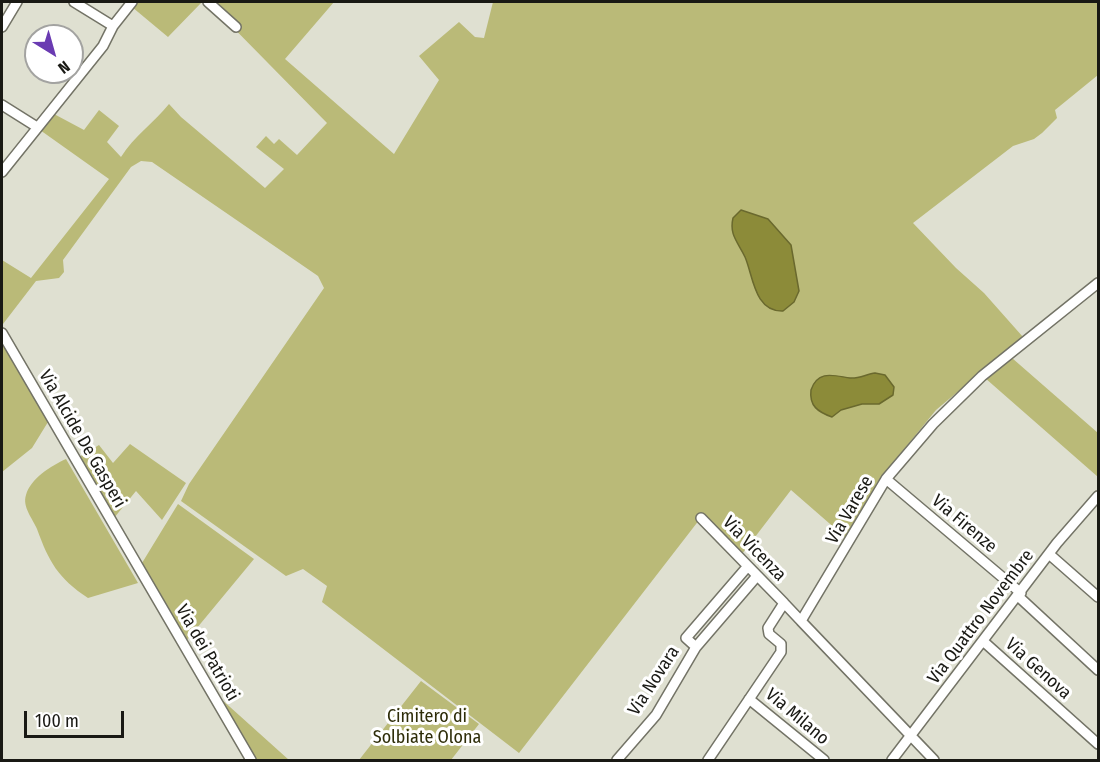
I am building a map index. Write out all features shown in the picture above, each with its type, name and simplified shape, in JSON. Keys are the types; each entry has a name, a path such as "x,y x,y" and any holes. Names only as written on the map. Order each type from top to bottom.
{"street":[{"path":"2,27 17,2"},
{"path":"74,2 112,26"},
{"path":"2,172 102,46 112,26 132,2"},
{"path":"208,2 236,27"},
{"path":"2,105 37,127"},
{"name":"Via Varese","path":"801,621 886,479 933,424 982,376 1098,283"},
{"name":"Via Alcide De Gasperi","path":"2,333 135,561"},
{"name":"Via Firenze","path":"886,479 1020,595 1098,670"},
{"name":"Via Quattro Novembre","path":"892,760 1049,554 1098,496"},
{"name":"Via Vicenza","path":"701,518 784,603"},
{"path":"1049,554 1098,597"},
{"name":"Via dei Patrioti","path":"135,561 251,760"},
{"name":"Via Novara","path":"696,647 686,638 748,566"},
{"name":"Via Novara","path":"617,760 656,715 696,647 757,576"},
{"path":"708,760 782,649 781,644 769,634 768,628 784,603 912,736 916,745 934,760"},
{"name":"Via Genova","path":"983,641 1098,744"},
{"name":"Via Milano","path":"749,699 824,760"}],"green space":[{"path":"136,2 202,2 168,37 132,7"},
{"path":"208,2 334,2 285,59 394,154 439,80 419,56 459,22 475,37 484,38 493,2 1098,2 1098,75 1055,110 1057,118 1042,133 1034,139 1013,146 913,223 956,268 984,293 1023,337 936,410 879,480 845,537 791,490 742,554 703,515 519,753 322,602 327,586 303,569 286,576 181,501 189,484 324,288 318,276 152,162 141,161 131,167 63,260 64,272 59,278 36,281 3,324 2,260 31,278 109,179 40,130 54,114 84,130 99,110 119,126 107,142 121,157 169,104 181,117 265,188 284,169 256,147 266,136 274,144 279,139 297,155 327,123"},
{"path":"2,337 48,422 32,448 2,472"},
{"path":"1012,358 1098,433 1098,477 985,378"},
{"path":"130,444 186,483 162,520 136,491 114,518 79,457 99,445 113,463"},
{"path":"66,459 138,583 88,598 62,576 50,560 25,499 32,483 37,478"},
{"path":"178,504 254,559 187,640 142,563"},
{"name":"Cimitero di Solbiate Olona","path":"421,681 479,724 451,760 359,760"},
{"path":"220,698 289,760 256,760"}],"shaded area":[{"path":"741,210 768,219 791,245 799,291 794,302 783,311 773,310 766,306 756,291 745,257 732,229 733,218"},
{"path":"875,373 885,375 894,387 893,395 879,404 862,404 841,410 832,417 816,408 811,400 814,383 822,376 853,378"}]}
